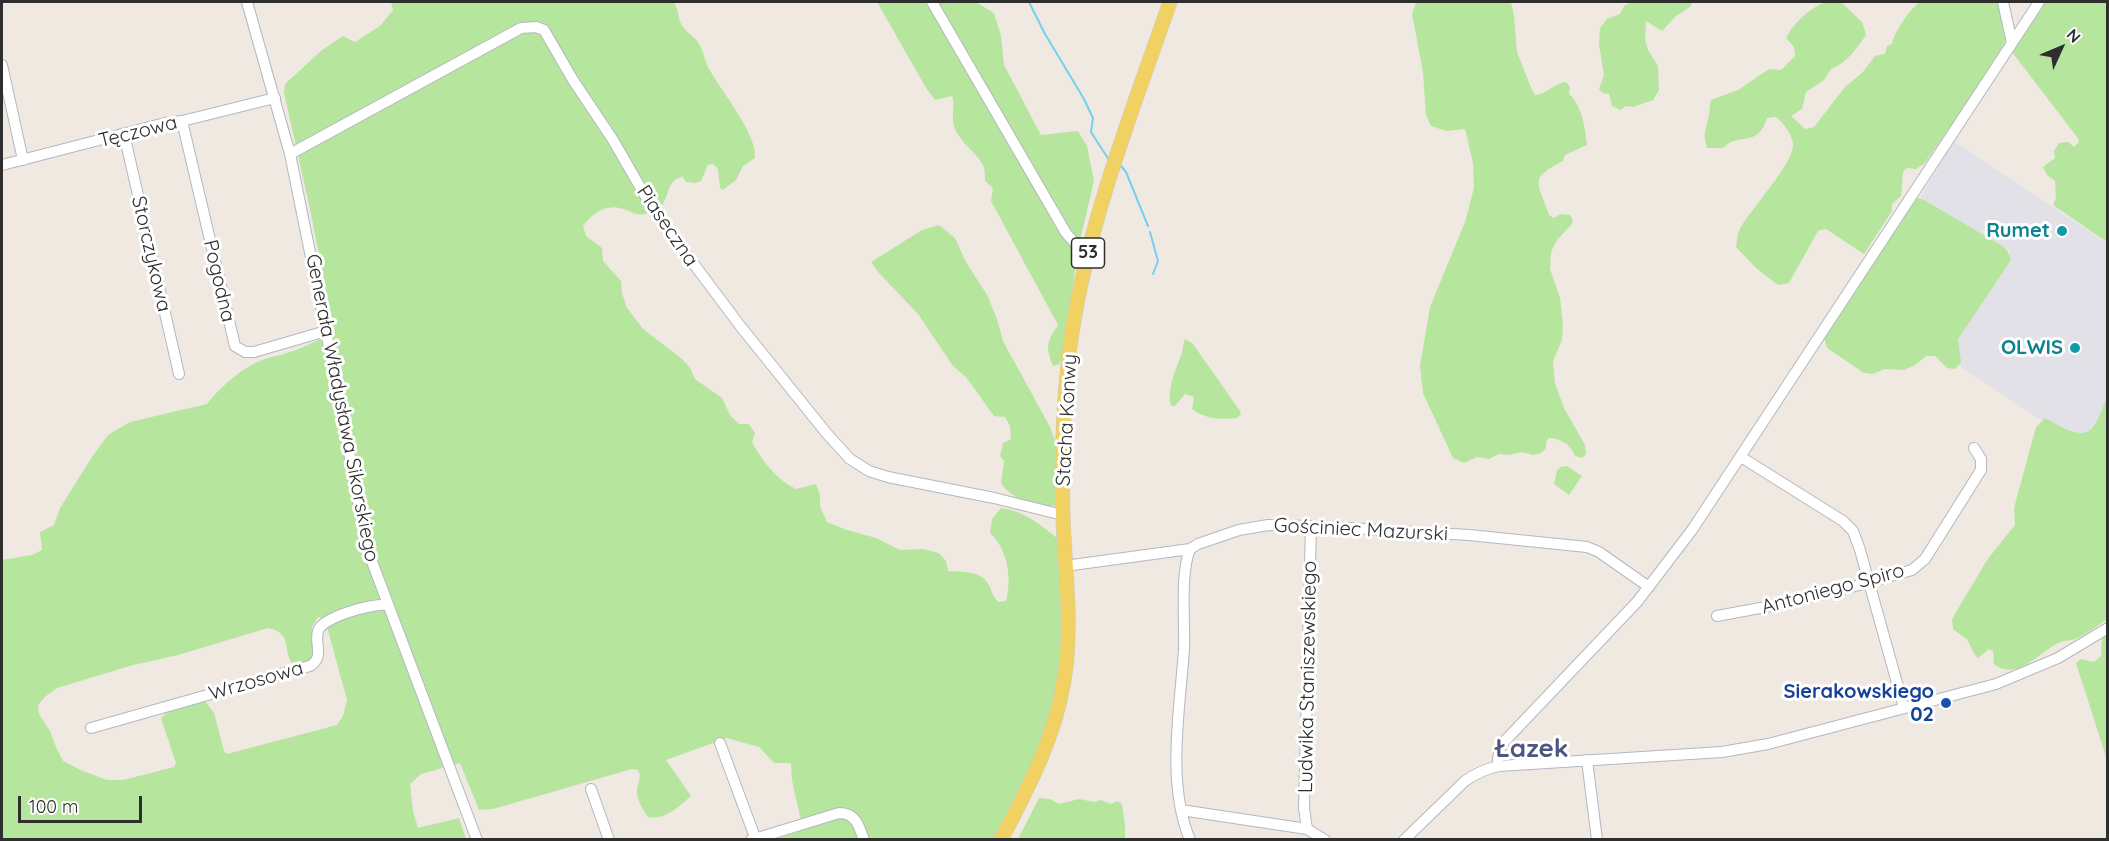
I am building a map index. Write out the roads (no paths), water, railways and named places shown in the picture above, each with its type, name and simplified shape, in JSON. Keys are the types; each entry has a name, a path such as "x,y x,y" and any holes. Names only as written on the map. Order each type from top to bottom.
{"main road":[{"name":"Stacha Konwy","path":"1001,840 1035,775 1052,732 1067,656 1063,443 1069,356 1077,300 1088,250 1103,199 1170,2"}],"street":[{"name":"Generała Władysława Sikorskiego","path":"247,2 290,154 371,559 477,840"},
{"path":"932,2 1066,233 1088,250"},
{"path":"2003,2 2012,43"},
{"path":"1499,766 1501,745 1624,616 1692,531 2039,2"},
{"name":"Piaseczna","path":"290,154 521,28 536,27 544,30 573,80 613,140 654,211 741,327 850,459 869,471 888,477 994,498 1063,515"},
{"path":"2,65 23,160"},
{"name":"Tęczowa","path":"2,165 165,123 182,121 275,98"},
{"name":"Pogodna","path":"182,121 235,346 245,352 254,352 326,331"},
{"name":"Storczykowa","path":"124,134 179,374"},
{"name":"Antoniego Spiro","path":"1717,616 1749,611 1912,570 1925,559 1981,470 1981,459 1974,448"},
{"path":"1741,458 1849,526 1858,542 1904,708"},
{"name":"Gościniec Mazurski","path":"1065,566 1190,549 1198,544 1247,528 1268,525 1311,526 1469,535 1578,545 1599,552 1649,587"},
{"name":"Ludwika Staniszewskiego","path":"1307,829 1304,808 1311,526"},
{"path":"1190,549 1185,565 1184,650 1178,723 1178,792 1190,840"},
{"name":"Wrzosowa","path":"91,728 310,666 315,663 319,655 317,633 327,620 365,608 387,604"},
{"path":"1404,840 1465,781 1480,771 1499,766 1693,754 1747,748 1996,684 2079,647 2108,628"},
{"path":"720,743 754,839 840,813 847,813 859,825 864,840"},
{"path":"1587,760 1597,840"},
{"path":"591,789 609,840"},
{"path":"1181,810 1307,829 1325,840"}],"waterway":[{"path":"1029,2 1045,34 1084,99 1093,118 1091,132 1109,160"},
{"path":"1121,166 1126,172 1148,226"},
{"path":"1150,232 1158,261 1153,274"}],"place":[{"name":"Rumet","path":"2062,231"},
{"name":"OLWIS","path":"2075,348"},
{"name":"Sierakowskiego 02","path":"1946,703"}],"district":[{"name":"Łazek","path":"1531,749"}]}
